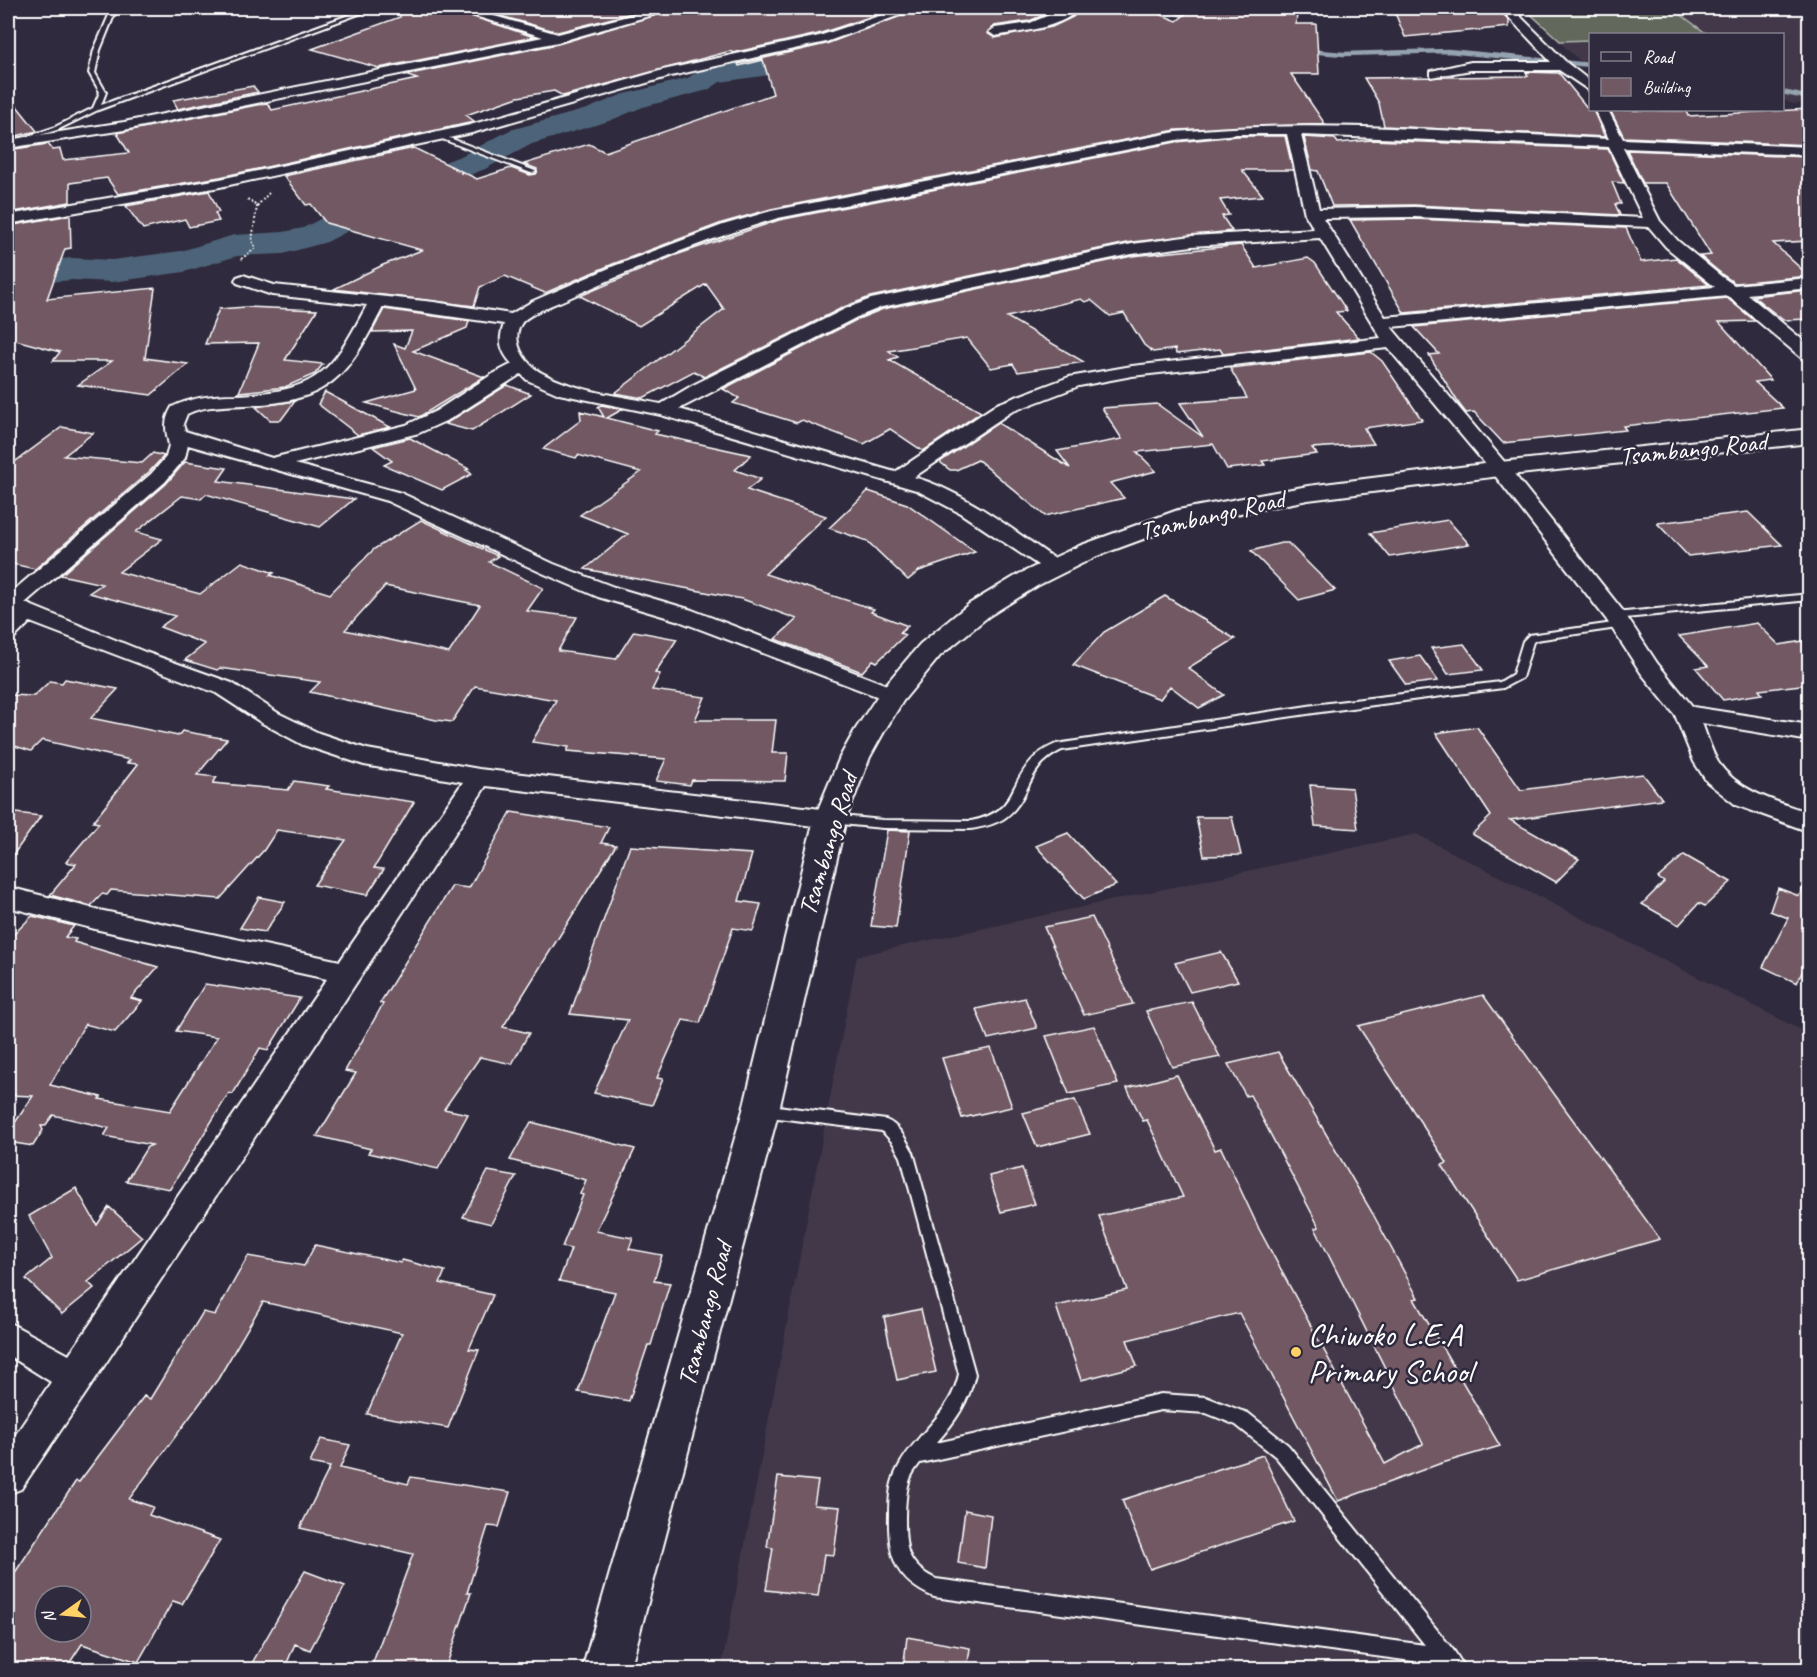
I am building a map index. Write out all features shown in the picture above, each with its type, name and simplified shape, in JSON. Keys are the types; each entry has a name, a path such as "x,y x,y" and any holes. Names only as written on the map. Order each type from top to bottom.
{"street":[{"path":"455,8 558,38"},
{"path":"10,144 124,126 558,38 671,8"},
{"path":"8,219 220,183 440,136 537,112 668,73 822,39 913,8"},
{"path":"995,33 1032,26 1074,8"},
{"path":"1506,8 1562,66 1589,86"},
{"path":"1436,74 1471,66 1562,66"},
{"path":"1602,111 1653,223 1672,244 1733,291 1809,356"},
{"path":"1054,567 967,509 923,486 664,410 565,390 533,376 511,353 508,336 514,320 539,305 620,269 728,228 776,214 1176,136 1238,130 1293,130 1809,151"},
{"path":"1293,130 1313,214 1322,233 1392,342 1500,469 1618,620 1649,668 1686,713 1706,762 1729,788 1766,808 1809,822"},
{"path":"1313,214 1414,212 1653,223"},
{"path":"664,410 740,368 851,313 877,303 1132,249 1192,241 1322,233"},
{"path":"243,280 272,290 377,301 514,320"},
{"path":"1378,323 1809,283"},
{"path":"8,631 15,606 158,478 175,458 179,445 174,434 174,424 179,411 189,405 264,399 300,392 319,383 340,367 377,301"},
{"path":"899,478 1004,408 1075,381 1132,371 1392,342"},
{"path":"273,464 405,431 433,421 501,374 521,366"},
{"path":"174,434 394,497 547,568 606,592 684,615 892,695"},
{"name":"Tsambango Road","path":"606,1670 761,1110 830,819 855,757 892,695 930,650 953,629 1002,594 1054,567 1155,525 1206,512 1308,493 1500,469 1809,436"},
{"path":"15,606 137,657 193,675 224,688 270,718 311,739 364,757 479,777 830,819"},
{"path":"1686,713 1809,733"},
{"path":"8,1476 479,777"},
{"path":"8,897 99,921 347,973"},
{"path":"8,1337 76,1378"}],"lane":[{"path":"96,109 103,92 92,73 97,50 114,8"},
{"path":"10,144 54,129 96,109 372,8"},
{"path":"440,136 533,172"},
{"path":"830,819 883,824 971,825 984,822 1004,812 1038,758 1060,747 1321,708 1503,685 1518,676 1528,641 1533,637 1618,620 1809,597"},
{"path":"761,1110 886,1126 898,1139 908,1156 967,1374 966,1390 959,1405 914,1456 904,1474 898,1492 896,1539 898,1554 907,1570 934,1588 1453,1663"},
{"path":"914,1456 1161,1402 1206,1405 1242,1419 1282,1451 1453,1663"}],"path":[{"path":"450,166 464,174"},
{"path":"220,183 257,206 252,241 256,248"}],"shaded area":[{"path":"1522,8 1809,8 1809,103 1793,104 1784,100 1784,33 1589,33 1589,69"},
{"name":"Chiwoko L.E.A Primary School","path":"1416,834 1809,1034 1809,1669 721,1670 857,956"}],"green space":[{"path":"1524,8 1672,8 1706,33 1589,33 1589,40 1560,41"}],"building":[{"path":"402,8 447,8 534,37 379,68 312,49 400,17"},
{"path":"472,8 652,8 558,32"},
{"path":"679,8 897,8 818,34 732,53 731,51 563,96 554,91 518,97 466,115 474,121 469,123 220,177 118,194 107,178 70,183 70,202 8,213 8,150 48,144 53,150 60,149 63,160 129,153 117,133 267,103 272,110 417,79 405,75 558,44"},
{"path":"921,8 1061,8 1029,21 994,26 987,33 995,38 1052,27 1073,17 1082,8 1144,8 1177,21 1193,8 1297,14 1296,24 1316,24 1319,74 1291,74 1325,124 1176,130 771,209 722,223 613,264 545,293 505,276 480,287 474,306 334,289 383,265 422,250 326,223 311,204 306,205 284,176 414,148 477,179 511,168 530,175 536,174 537,169 524,164 589,144 605,152 773,94 763,60 739,66 738,64 826,44"},
{"path":"1393,8 1499,10 1509,20 1509,27 1405,37"},
{"path":"1526,72 1559,73 1589,111 1593,111 1605,137 1384,126 1379,103 1364,78 1528,76"},
{"path":"253,86 258,92 178,109 173,100"},
{"path":"8,95 37,131 8,138"},
{"path":"1809,109 1809,145 1624,137 1611,111 1686,111 1688,116"},
{"path":"1237,136 1285,136 1293,170 1242,170 1263,196 1220,200 1229,215 1222,216 1232,231 1132,242 870,297 844,307 704,377 694,371 643,398 615,393 724,309 706,284 639,326 580,296 673,256 779,220 1176,142"},
{"path":"1304,137 1335,139 1338,143 1371,140 1608,149 1624,183 1612,182 1621,204 1615,204 1620,215 1414,205 1332,206 1318,171 1312,170"},
{"path":"1627,150 1809,157 1809,241 1773,243 1809,276 1735,283 1723,275 1700,256 1711,255 1666,183 1643,183"},
{"path":"209,191 219,212 215,213 219,221 189,227 185,219 143,229 126,206"},
{"path":"70,215 71,248 65,249 47,299 155,288 145,358 188,364 151,395 78,385 112,361 53,361 60,352 8,338 8,226"},
{"path":"1414,219 1626,228 1641,262 1676,258 1709,285 1404,313 1350,220"},
{"path":"1241,245 1256,268 1308,258 1315,263 1347,311 1336,312 1359,338 1223,354 1220,349 1176,354 1175,349 1153,352 1144,345 1124,313 1110,316 1091,300 1085,302 1081,299 1007,317 1084,362 1018,372 1013,364 991,368 967,338 889,351 898,357 889,360 981,412 923,451 890,429 864,444 802,420 797,423 733,403 739,398 723,389 858,319 883,309 1132,256"},
{"path":"1809,290 1809,319 1783,320 1753,296"},
{"path":"1727,298 1755,321 1719,322 1771,380 1755,382 1783,408 1623,426 1626,430 1503,443 1474,412 1466,413 1459,404 1429,355 1439,354 1414,327"},
{"path":"246,307 317,310 285,360 323,364 315,374 285,387 239,392 259,343 205,344 219,309"},
{"path":"384,309 469,321 467,328 413,351 484,377 419,417 366,403 416,389 394,344 405,348 412,331 372,332"},
{"path":"1371,352 1382,361 1422,420 1364,428 1374,444 1312,448 1317,454 1262,461 1265,465 1227,469 1213,444 1137,452 1156,471 1110,483 1124,498 1045,516 978,460 956,470 950,470 940,462 998,423 1070,468 1057,451 1122,439 1102,408 1157,404 1203,437 1180,403 1247,398 1230,368"},
{"path":"507,385 531,394 472,431 445,424"},
{"path":"325,392 390,427 358,435 318,404"},
{"path":"295,401 281,420 270,420 256,407"},
{"path":"601,405 623,409 607,418 658,431 655,434 751,455 735,470 761,479 747,490 826,516 765,574 874,609 871,612 908,626 900,633 905,635 877,662 873,660 862,672 775,639 797,619 742,599 585,569 628,534 580,515 641,472 578,455 576,458 543,449 581,420 580,411 604,417 598,407"},
{"path":"62,427 93,433 64,456 142,463 153,453 164,456 149,472 35,569 8,563 8,467"},
{"path":"410,438 469,469 466,470 472,474 442,490 384,465 392,461 373,447"},
{"path":"185,462 227,468 218,481 354,499 320,527 206,494 201,499 182,496 136,532 162,539 119,572 200,594 242,562 274,573 270,575 330,594 374,549 421,520 498,556 489,562 543,588 527,611 577,617 558,651 616,659 634,631 677,639 655,673 660,674 652,690 705,697 695,720 776,720 772,753 788,753 785,781 692,780 690,785 656,781 666,759 567,751 569,747 532,742 556,700 475,686 452,722 310,692 320,682 220,668 217,670 185,660 205,644 160,627 175,616 89,593 102,584 61,575 166,484","holes":["385,586 480,605 449,653 345,630"]},
{"path":"868,491 907,504 975,552 919,571 908,580 867,541 829,528"},
{"path":"1748,512 1782,545 1688,556 1657,523"},
{"path":"1448,520 1469,544 1390,557 1370,533"},
{"path":"1288,543 1335,590 1299,600 1251,551"},
{"path":"1165,596 1235,639 1188,668 1224,695 1199,708 1170,686 1160,699 1073,665 1104,632"},
{"path":"1757,623 1779,645 1809,640 1809,684 1759,690 1762,694 1723,700 1696,668 1708,666 1679,636"},
{"path":"1464,644 1483,670 1448,674 1431,648"},
{"path":"1420,656 1438,681 1406,685 1389,661"},
{"path":"65,679 118,689 91,718 178,736 182,731 227,739 197,775 217,777 213,783 288,790 294,781 329,786 326,789 414,802 374,868 384,869 367,895 314,885 346,840 277,830 264,850 220,899 111,890 107,895 102,894 91,906 50,895 76,864 66,862 99,823 93,822 138,764 127,763 130,760 42,740 31,751 8,744 8,695 34,696 50,681 62,683"},
{"path":"1477,727 1521,790 1643,774 1662,799 1510,820 1579,859 1556,882 1472,834 1491,816 1436,733"},
{"path":"1310,785 1352,788 1358,829 1315,826"},
{"path":"8,812 41,816 8,862"},
{"path":"511,812 609,827 601,843 616,845 503,1027 529,1033 512,1064 480,1057 444,1109 468,1114 438,1169 368,1153 371,1149 317,1136 356,1073 345,1071 383,1004 380,1003 452,886 469,888"},
{"path":"1196,817 1232,817 1241,855 1204,856"},
{"path":"887,830 910,831 896,928 871,926"},
{"path":"1068,833 1116,885 1084,899 1036,846"},
{"path":"630,846 752,854 739,901 761,904 753,931 733,928 700,1023 683,1020 657,1078 663,1079 652,1105 594,1093 628,1020 570,1014"},
{"path":"1684,855 1731,882 1705,906 1699,903 1679,925 1642,904 1664,882 1658,878"},
{"path":"1809,876 1809,957 1797,983 1763,967 1788,918 1770,911 1778,888 1799,896"},
{"path":"259,897 285,902 265,932 240,928"},
{"path":"32,916 74,926 65,937 76,939 74,942 158,967 131,998 142,1001 115,1032 85,1024 50,1085 101,1097 99,1099 170,1111 217,1037 176,1031 205,984 300,998 268,1050 260,1048 233,1094 229,1093 170,1189 126,1181 147,1147 152,1145 104,1136 109,1128 53,1115 45,1126 41,1126 43,1130 33,1146 8,1142 8,1133 33,1096 8,1095 8,940"},
{"path":"1092,917 1133,1004 1084,1015 1044,927"},
{"path":"1221,952 1238,981 1190,992 1175,963"},
{"path":"1483,995 1660,1239 1517,1280 1442,1165 1447,1163 1358,1026"},
{"path":"1025,998 1037,1028 988,1039 976,1009"},
{"path":"1192,1002 1220,1057 1172,1067 1146,1011"},
{"path":"1094,1026 1118,1084 1069,1094 1046,1036"},
{"path":"991,1048 1012,1107 962,1118 942,1058"},
{"path":"1278,1052 1373,1214 1418,1298 1414,1299 1500,1446 1439,1464 1338,1501 1239,1313 1127,1340 1137,1366 1081,1380 1056,1306 1127,1290 1099,1216 1183,1197 1147,1120 1143,1121 1127,1088 1177,1075 1215,1150 1221,1148 1259,1229 1385,1464 1423,1444 1315,1228 1319,1227 1250,1095 1246,1096 1228,1064"},
{"path":"1075,1100 1090,1134 1037,1147 1023,1113"},
{"path":"531,1122 635,1149 596,1231 633,1238 629,1249 662,1255 654,1281 670,1283 651,1345 648,1345 629,1401 578,1392 615,1292 559,1281 571,1249 562,1247 583,1195 580,1194 586,1180 510,1160"},
{"path":"1022,1168 1035,1204 1001,1212 989,1176"},
{"path":"488,1171 516,1176 491,1224 463,1217"},
{"path":"76,1188 97,1225 109,1207 142,1237 88,1282 94,1288 62,1314 26,1279 52,1258 29,1216"},
{"path":"315,1245 401,1263 402,1260 445,1271 440,1283 493,1295 469,1349 479,1350 448,1428 367,1414 402,1333 263,1302 218,1379 129,1499 153,1507 149,1515 220,1540 182,1604 173,1601 138,1662 82,1644 65,1670 8,1670 8,1583 76,1481 79,1482 144,1396 150,1399 203,1312 215,1315 248,1256 304,1266"},
{"path":"921,1309 936,1372 897,1380 884,1317"},
{"path":"321,1439 350,1445 340,1468 408,1484 411,1477 510,1492 499,1527 488,1526 467,1593 471,1593 445,1670 394,1670 372,1665 413,1554 300,1528 330,1467 310,1463"},
{"path":"1263,1455 1294,1521 1150,1569 1122,1500"},
{"path":"778,1477 818,1481 814,1505 840,1507 834,1555 824,1554 818,1596 766,1590 773,1548 767,1547"},
{"path":"965,1510 991,1515 985,1568 958,1563"},
{"path":"305,1571 345,1586 310,1650 295,1644 284,1670 248,1670"},
{"path":"907,1637 970,1648 967,1670 903,1670"}],"waterway":[{"path":"1166,8 1193,20"},
{"path":"1079,25 1121,22 1168,8"},
{"path":"1306,51 1344,54 1448,51 1589,65"},
{"path":"8,274 73,269 112,271 184,261 234,246 283,243 315,235 397,192 474,162 512,144 521,137 598,115 632,101 698,84 711,75 810,59 842,57"},
{"path":"1784,92 1810,98"}],"place":[{"name":"Chiwoko L.E.A Primary School","path":"1296,1352"}]}
